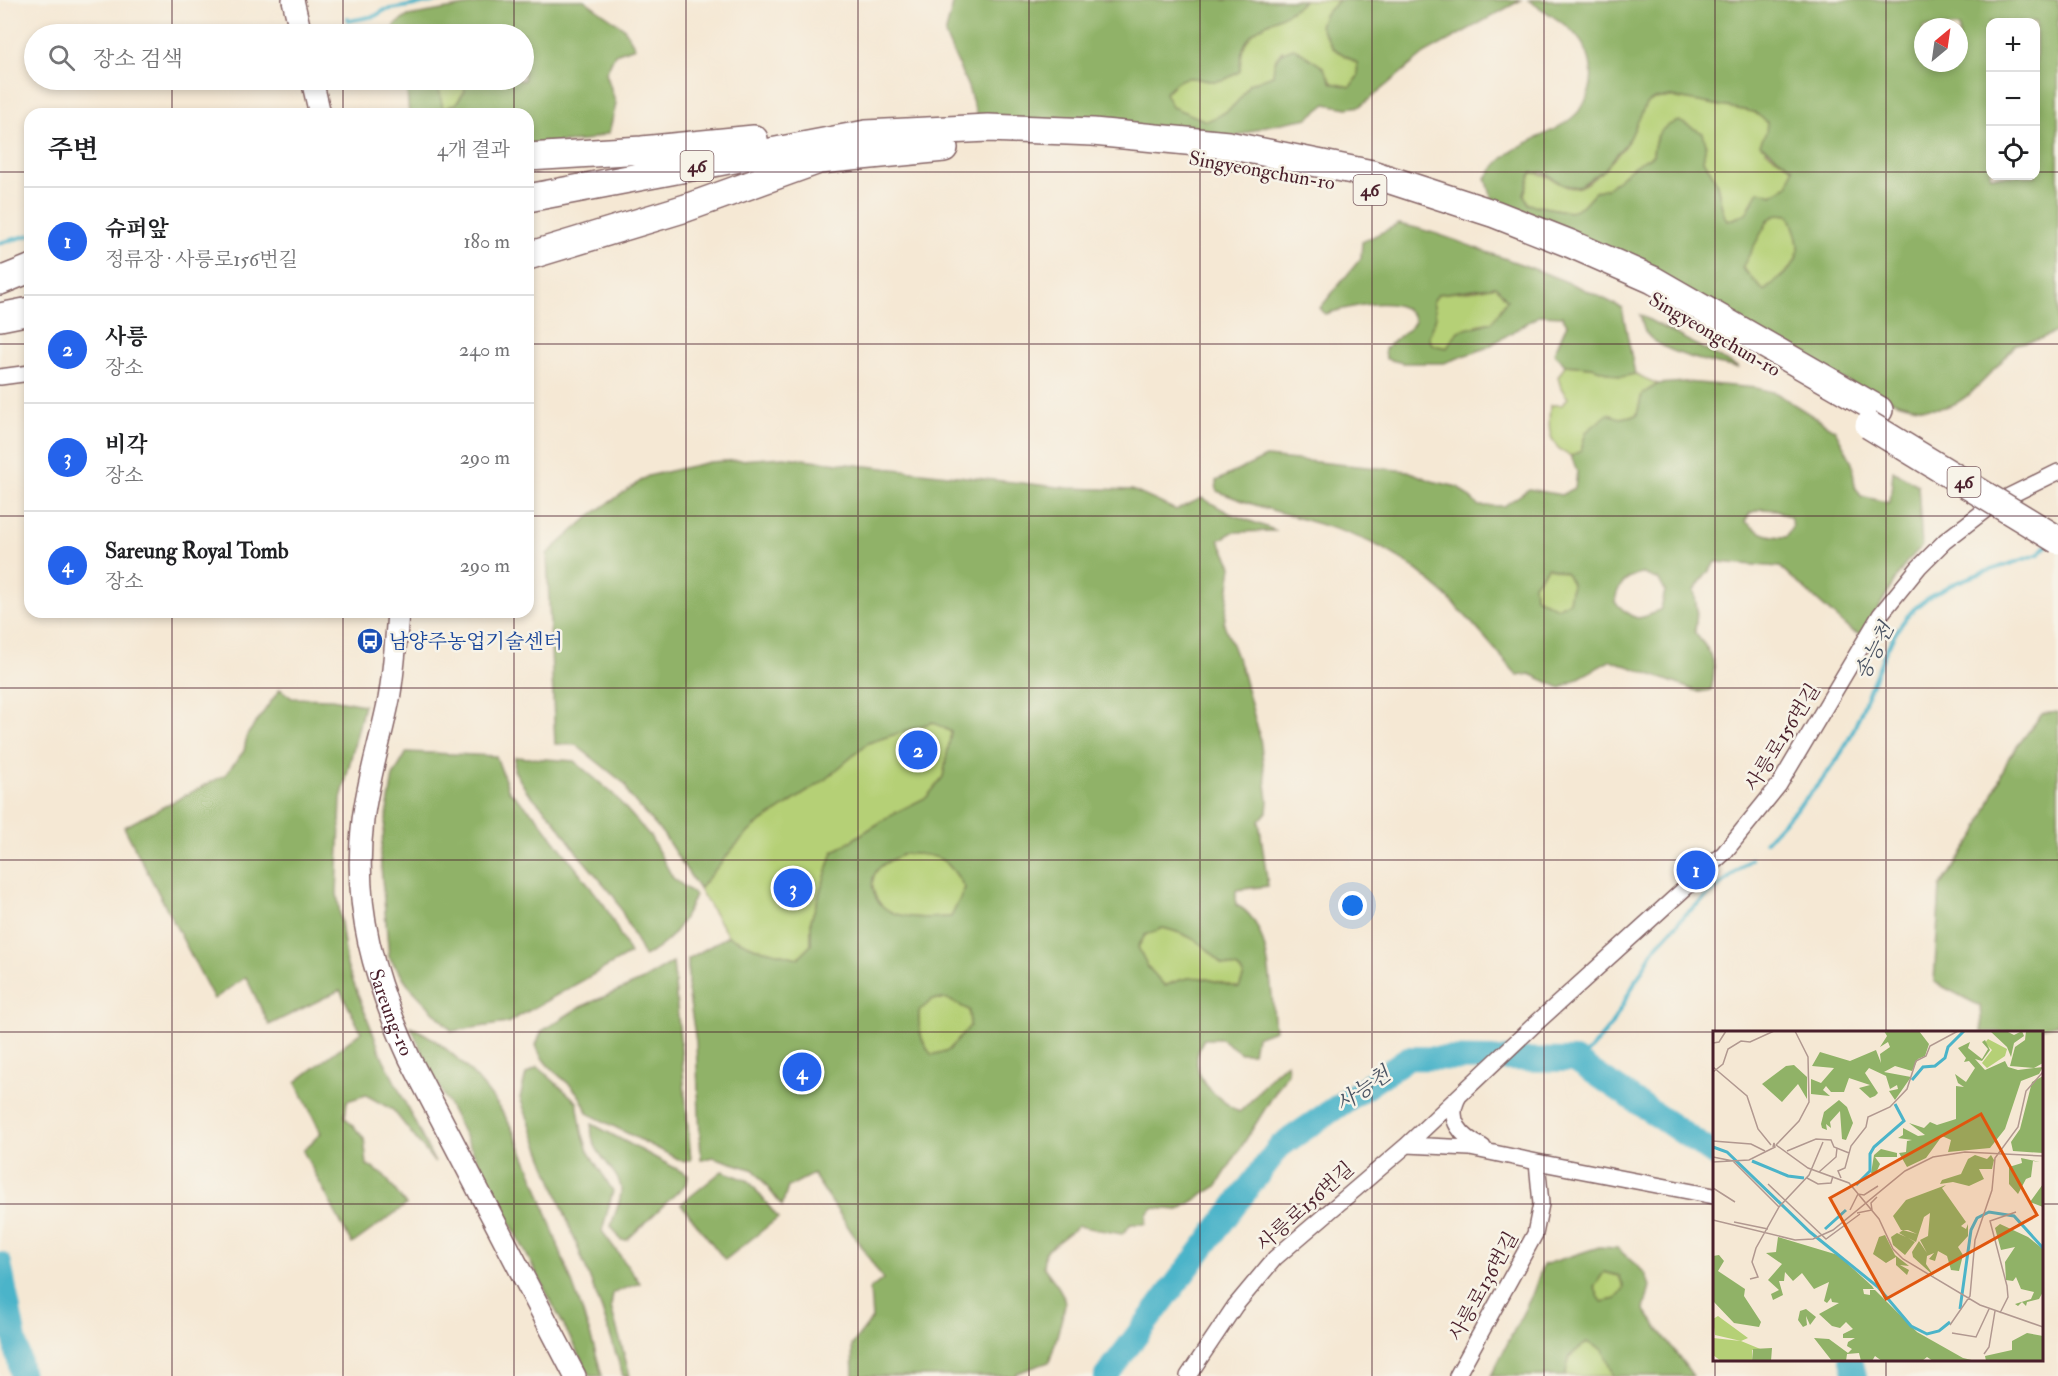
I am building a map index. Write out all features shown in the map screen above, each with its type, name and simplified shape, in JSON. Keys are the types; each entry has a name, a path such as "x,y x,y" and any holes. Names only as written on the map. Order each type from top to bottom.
{"highway":[{"name":"Singyeongchun-ro","path":"534,197 866,134 988,128 1093,132 1228,145 1372,174 1495,214 1653,280 1874,418 2058,540"},
{"path":"534,157 642,150 775,136 866,134"},
{"name":"Singyeongchun-ro","path":"534,214 819,160 938,148 1060,146 1163,153 1309,175 1406,199 1487,224 1582,262 1672,306 2058,522"},
{"path":"534,254 686,208 819,160"},
{"path":"0,281 24,271"},
{"path":"0,297 24,294"},
{"path":"0,317 24,312"},
{"path":"0,333 24,330"}],"street":[{"path":"293,0 299,24"},
{"path":"314,90 319,108"},
{"path":"0,377 24,374"},
{"name":"사릉로156번길","path":"1188,1376 1235,1306 1275,1258 1407,1145 1533,1026 1700,875 1749,824 1791,766 1880,615 1918,567 1945,541 1993,504 2058,472"},
{"name":"Sareung-ro","path":"397,618 388,699 363,820 362,894 369,948 383,996 410,1059 575,1376"},
{"path":"1466,1089 1453,1111 1458,1129 1473,1142 1494,1152"},
{"path":"1407,1145 1448,1146 1494,1152 1662,1188 1713,1196"},
{"name":"사릉로136번길","path":"1457,1376 1535,1234 1541,1204 1537,1162"}],"green space":[{"path":"499,0 584,0 624,28 635,47 615,54 606,73 616,104 609,133 584,141 534,144 534,108 446,108 456,104 465,90 534,90 534,24 396,24 408,16"},
{"path":"954,0 1304,0 1294,9 1253,33 1241,54 1240,71 1222,80 1188,78 1181,80 1165,93 1172,107 1206,121 1232,107 1249,84 1273,75 1278,57 1294,48 1323,67 1332,83 1350,87 1358,76 1357,63 1333,48 1320,26 1324,15 1339,0 1521,0 1424,54 1361,106 1347,108 1326,104 1308,118 1266,126 1235,137 977,116 968,87 945,35"},
{"path":"1304,0 1339,0 1333,48 1357,63 1358,76 1350,87 1332,83 1323,67 1282,51 1274,62 1274,75 1249,84 1237,103 1220,115 1206,121 1172,107 1165,93 1174,84 1188,78 1222,80 1240,71 1241,54 1253,33 1294,9"},
{"path":"1528,0 2058,0 2058,331 2040,339 2016,344 1977,387 1952,405 1931,408 1908,405 1866,391 1493,202 1486,178 1495,166 1514,150 1568,121 1578,112 1590,90 1591,66 1587,54 1573,32","holes":["1672,97 1754,112 1767,122 1766,132 1760,144 1793,168 1788,186 1772,195 1759,191 1746,214 1727,221 1717,184 1710,169 1703,161 1706,143 1703,133 1679,121 1663,129 1655,142 1653,155 1634,166 1609,187 1595,192 1582,206 1570,212 1528,204 1524,194 1531,173 1543,172 1563,185 1578,187 1604,170 1630,138 1646,104 1654,99","1778,214 1789,215 1798,251 1792,266 1764,291 1742,268 1769,219"]},
{"path":"407,90 439,90 443,108 408,108"},
{"path":"439,90 465,90 456,104 443,108"},
{"path":"1672,97 1754,112 1767,122 1766,151 1793,168 1788,186 1772,195 1753,200 1746,214 1726,221 1717,184 1710,169 1703,161 1706,143 1679,121 1663,129 1657,137 1653,155 1634,166 1609,188 1595,192 1582,206 1570,212 1528,204 1524,194 1531,173 1545,175 1573,188 1586,184 1607,166 1626,144 1646,104 1655,99"},
{"path":"1778,214 1789,215 1798,251 1792,266 1764,291 1742,267 1769,219"},
{"path":"1399,224 1412,227 1528,267 1607,300 1622,308 1635,374 1621,377 1592,367 1565,365 1554,353 1567,324 1562,316 1540,315 1486,348 1444,363 1403,363 1386,359 1385,349 1408,330 1415,321 1409,312 1400,306 1388,304 1361,305 1325,314 1320,308 1361,258 1362,242","holes":["1496,286 1507,300 1492,322 1458,331 1447,348 1432,345 1429,337 1436,316 1433,302 1438,294"]},
{"path":"1496,286 1507,300 1492,322 1476,325 1447,348 1432,345 1429,337 1436,316 1433,302 1438,294"},
{"path":"1640,315 1739,368 1690,357 1664,347 1646,333"},
{"path":"1565,365 1592,367 1621,377 1635,374 1658,384 1642,394 1637,415 1620,418 1586,432 1581,451 1571,456 1557,447 1549,429 1550,405 1562,405 1568,398 1561,388 1558,377"},
{"path":"1685,382 1756,388 1776,393 1835,430 1852,462 1855,487 1861,496 1890,503 1893,471 1918,485 1922,546 1905,564 1862,635 1851,631 1780,567 1716,562 1694,590 1697,609 1695,633 1710,653 1714,665 1711,690 1699,692 1611,660 1561,688 1530,674 1518,676 1453,602 1416,569 1395,555 1355,536 1217,491 1216,481 1266,457 1408,471 1432,481 1458,487 1479,506 1504,506 1529,489 1561,495 1575,488 1577,471 1571,456 1581,451 1586,432 1608,414 1620,418 1637,415 1642,394 1658,384","holes":["1761,509 1777,510 1790,517 1793,525 1786,537 1764,534 1745,521 1750,513","1548,567 1566,573 1572,584 1569,602 1557,608 1535,597 1534,584","1641,573 1659,580 1665,591 1661,609 1641,618 1627,613 1615,602 1623,583"]},
{"path":"784,457 1068,488 1132,490 1176,510 1202,498 1231,514 1277,531 1233,532 1219,540 1232,566 1224,624 1242,670 1260,738 1268,800 1267,812 1259,821 1268,886 1236,890 1236,905 1248,913 1257,926 1263,942 1268,960 1275,1030 1256,1037 1253,1053 1241,1053 1221,1039 1204,1039 1198,1051 1197,1062 1199,1072 1211,1091 1239,1112 1273,1074 1287,1063 1288,1072 1217,1186 1179,1210 1153,1208 1147,1214 1146,1224 1131,1224 1122,1234 1078,1226 1045,1252 1043,1266 1062,1293 1065,1303 1063,1313 1049,1362 1017,1373 1015,1376 853,1376 852,1345 872,1319 870,1289 883,1279 813,1174 788,1187 782,1206 754,1170 713,1157 701,1160 696,1042 688,990 688,959 728,936 756,948 798,958 811,945 811,920 833,852 895,813 927,797 943,777 951,732 933,722 868,743 822,782 755,826 699,889 663,834 629,795 625,784 576,745 555,744 547,554 591,515 648,476 710,462","holes":["904,854 934,856 953,870 965,888 951,917 918,918 900,915 892,913 881,905 873,890 875,873 884,864","1163,928 1195,940 1209,950 1221,964 1238,968 1244,975 1239,988 1194,977 1165,986 1148,967 1138,947 1145,935","933,999 947,999 969,1010 970,1026 949,1050 932,1055 921,1034 919,1011"]},
{"path":"1548,567 1566,573 1572,584 1569,602 1557,608 1535,597 1534,584"},
{"path":"280,689 292,698 332,699 364,705 341,799 337,893 347,966 382,1056 435,1163 393,1110 366,1095 347,1101 345,1117 364,1138 367,1165 384,1175 406,1205 352,1244 303,1151 321,1133 296,1082 361,1032 340,990 269,1025 246,977 214,999 124,827 225,775 244,751 247,735"},
{"path":"2058,712 2058,1024 2023,1031 1982,1031 1980,1006 1934,982 1940,887 1976,834 2009,757 2042,714"},
{"path":"933,722 952,732 943,777 927,797 895,813 833,852 811,920 811,945 798,958 756,948 728,936 699,889 735,846 755,826 822,782 868,743"},
{"path":"407,752 496,756 509,791 536,816 605,906 630,954 507,1023 452,1031 410,987 389,957 380,855 393,776"},
{"path":"515,757 574,761 613,794 650,836 673,878 695,895 676,931 662,946 644,956 614,896 578,854 553,818 526,790 514,770"},
{"path":"904,854 935,856 953,869 965,888 951,917 917,918 900,915 892,913 878,901 873,890 875,873 884,864"},
{"path":"1163,928 1195,940 1209,950 1221,964 1238,968 1244,975 1239,988 1202,978 1175,981 1165,986 1148,967 1138,947 1145,935"},
{"path":"673,962 691,1160 684,1162 587,1113 577,1092 547,1065 536,1045 542,1031 578,1008 643,980"},
{"path":"933,999 947,999 969,1010 970,1026 949,1050 932,1055 922,1039 919,1011"},
{"path":"411,1027 438,1043 464,1066 488,1092 506,1118 521,1147 539,1192 586,1323 602,1376 590,1376 428,1065"},
{"path":"538,1067 577,1102 588,1151 613,1191 602,1231 640,1283 613,1293 611,1307 630,1376 623,1376 602,1310 520,1098 526,1074"},
{"path":"592,1124 688,1175 687,1183 627,1240 621,1240 611,1226 621,1189 615,1174 598,1152 592,1134"},
{"path":"722,1171 749,1181 778,1218 725,1260 681,1204"},
{"path":"1599,1247 1617,1248 1645,1273 1650,1286 1644,1309 1693,1376 1613,1376 1603,1350 1587,1342 1570,1356 1565,1376 1491,1376 1532,1295 1543,1265","holes":["1604,1272 1619,1276 1624,1288 1616,1299 1602,1302 1594,1287"]},
{"path":"1604,1272 1619,1276 1624,1288 1616,1299 1601,1302 1594,1287"},
{"path":"1587,1342 1603,1349 1613,1376 1565,1376 1570,1356"}],"waterway":[{"path":"348,18 349,21 375,16 385,10 445,0"},
{"path":"0,243 24,237"},
{"name":"송능천","path":"1765,842 1812,792 1843,750 1894,636 1914,609 1957,582 2039,554 2048,544"},
{"name":"송능천","path":"1579,1063 1610,1027 1654,949 1686,914 1751,859"},
{"name":"사능천","path":"1106,1376 1280,1146 1408,1058 1575,1060 1713,1153"},
{"name":"사능천","path":"0,1264 22,1376"},
{"name":"사능천","path":"1851,1361 1855,1376"}],"place":[{"name":"남양주농업기술센터","path":"370,641"},
{"name":"사릉","path":"918,750"},
{"name":"슈퍼앞","path":"1696,870"},
{"name":"비각","path":"793,888"},
{"name":"Sareung Royal Tomb","path":"802,1072"}]}
